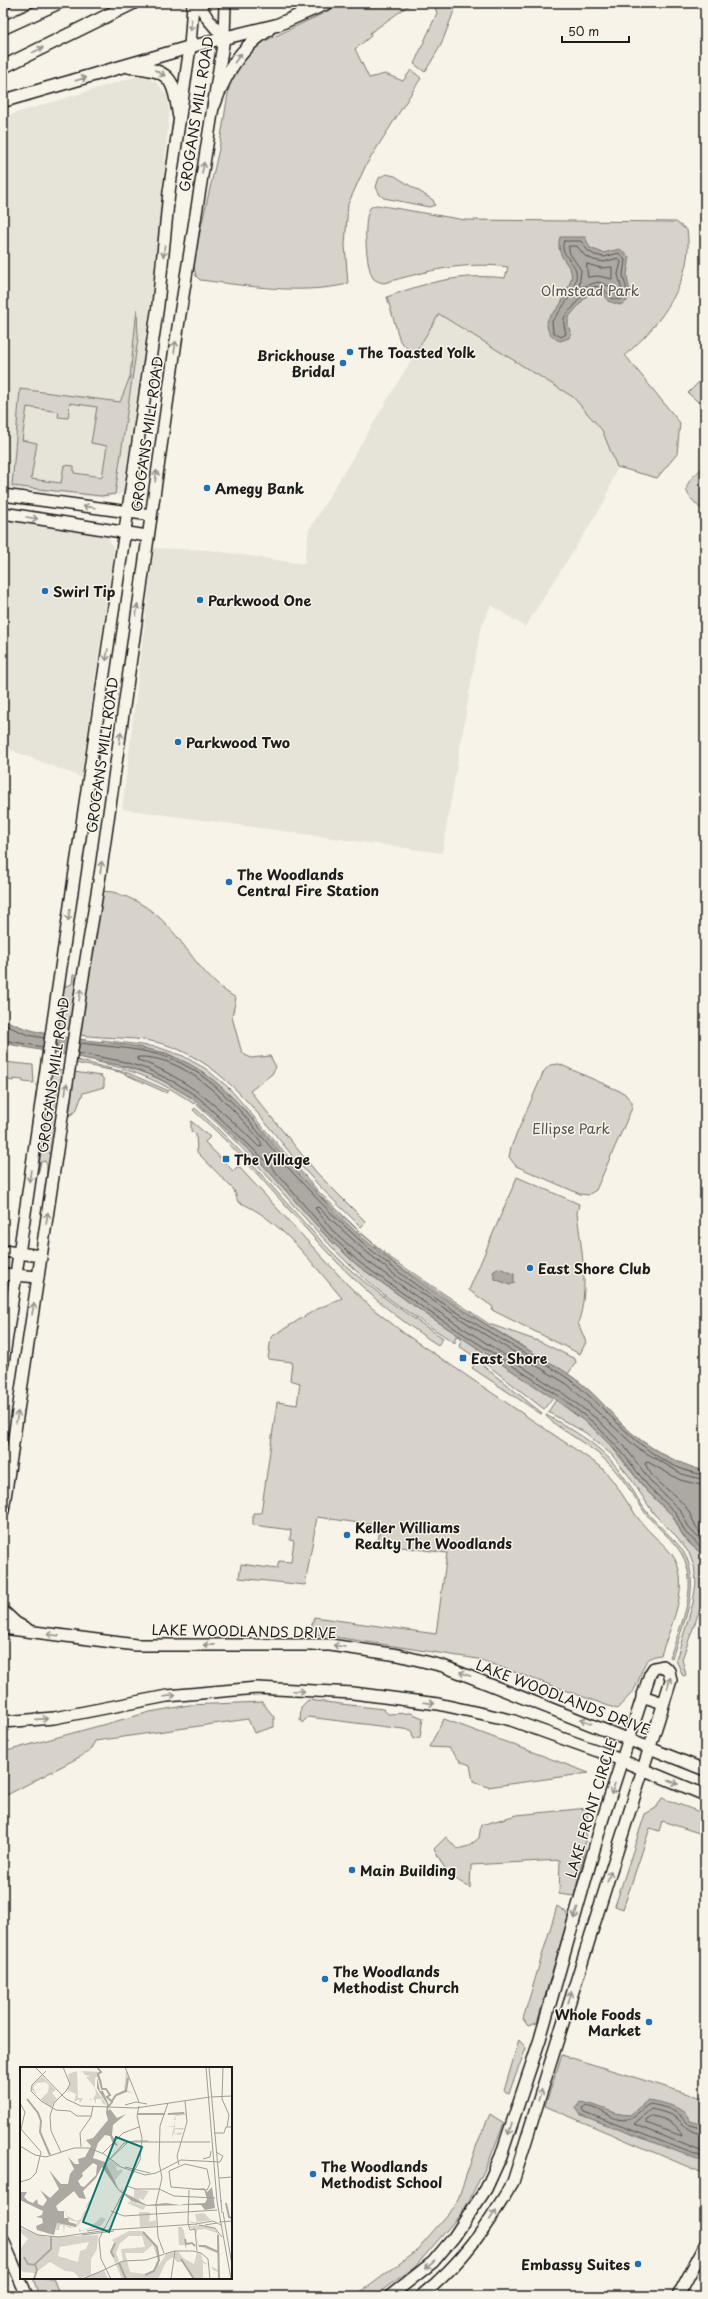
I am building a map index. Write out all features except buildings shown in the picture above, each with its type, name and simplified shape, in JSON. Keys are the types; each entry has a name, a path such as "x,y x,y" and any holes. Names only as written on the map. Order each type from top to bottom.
{"main road":[{"path":"3,28 58,3"},
{"path":"3,67 133,3"},
{"name":"GROGANS MILL ROAD","path":"3,1363 158,305 169,192 190,47 193,3"},
{"path":"198,3 208,19 224,38"},
{"name":"GROGANS MILL ROAD","path":"3,1511 68,1071 101,869 147,536 184,286 224,38 225,3"},
{"path":"214,105 228,72 239,56 254,39 277,25 327,3"},
{"path":"3,101 190,47 277,25"},
{"path":"123,66 150,68 161,72 167,78 176,96 179,116"},
{"path":"3,496 151,515"},
{"path":"3,513 147,536"},
{"path":"3,1251 41,1256"},
{"path":"3,1274 38,1276"},
{"path":"3,1611 16,1623 33,1632"},
{"name":"LAKE WOODLANDS DRIVE","path":"3,1628 136,1645 330,1645 398,1655 443,1666 628,1738 705,1770"},
{"name":"LAKE FRONT CIRCLE","path":"390,2296 434,2262 454,2237 486,2189 501,2156 542,2035 603,1818 628,1738 651,1671 657,1667 663,1666 669,1671 671,1677 648,1746 513,2182 471,2248 439,2282 421,2296"},
{"path":"5,1723 54,1718 167,1696 257,1688 353,1693 438,1704 511,1720 642,1769 705,1796"},
{"path":"642,1696 663,1703"},
{"path":"3,2240 27,2296"},
{"path":"678,2296 705,2245"},
{"path":"686,2296 705,2256"}],"shaded area":[{"path":"141,75 156,82 167,95 169,113 156,263 123,494 103,498 13,489 3,485 3,117"},
{"path":"439,314 573,397 602,430 617,467 605,501 525,627 491,605 480,631 442,853 122,809 154,548 209,550 304,564 309,530"},
{"path":"3,518 106,534 114,549 81,777 3,747"}],"green space":[{"path":"345,3 412,3 370,33 371,36 355,49 369,78 385,74 403,81 411,70 421,78 366,165 348,204 345,245 348,284 311,289 292,289 256,287 200,280 196,276 193,262 219,149 232,75 241,59 265,41"},
{"path":"433,3 457,3 441,45 425,72 414,64 437,13"},
{"path":"386,174 395,176 433,200 435,205 429,207 384,198 380,195 376,187 379,178"},
{"name":"Olmstead Park","path":"377,205 465,220 676,222 687,230 688,248 686,266 672,300 651,330 625,355 680,423 677,454 657,478 617,467 602,430 573,397 439,314 414,355 400,341 387,297 416,287 445,280 474,277 505,278 508,267 492,265 461,266 430,271 384,283 378,281 373,278 368,264 366,242 368,212 371,207"},
{"path":"137,309 138,339 115,494 101,496 12,486 20,389 120,402 130,377","holes":["70,403 97,407 91,443 107,446 102,477 74,473 74,466 64,465 61,483 31,479 37,443 22,440 27,407 59,412 58,417 68,418"]},
{"path":"705,376 705,408 688,393"},
{"path":"705,465 705,513 691,499 687,489 691,479"},
{"path":"102,891 114,892 138,902 155,914 169,927 205,972 219,986 236,998 232,1017 241,1050 245,1055 251,1058 270,1056 276,1067 272,1074 250,1091 317,1173 366,1222 361,1227 309,1175 258,1113 242,1096 226,1080 208,1066 189,1054 156,1042 80,1035"},
{"path":"77,974 69,1030 64,1026 58,1029 63,987 72,984 73,975"},
{"path":"102,1040 157,1047 183,1056 206,1069 229,1088 318,1191 359,1231 392,1259 489,1324 541,1342 575,1359 576,1362 568,1374 484,1323 394,1263 322,1198 247,1112 203,1072 167,1053 102,1042"},
{"path":"76,1060 128,1073 169,1091 167,1093 120,1072 75,1063"},
{"path":"99,1060 138,1071 162,1080 174,1086 196,1101 194,1104 183,1096 149,1078 98,1062"},
{"path":"3,1062 33,1065 34,1083 23,1082 23,1080 13,1079 13,1081 3,1079"},
{"name":"Ellipse Park","path":"559,1064 624,1093 632,1102 632,1108 596,1190 588,1195 580,1194 516,1166 509,1157 511,1147 544,1071 550,1065"},
{"path":"52,1069 63,1070 46,1188 47,1165 45,1161 41,1162 38,1174"},
{"path":"74,1072 101,1076 104,1080 104,1087 83,1093 76,1111 69,1116"},
{"path":"198,1103 236,1137 272,1173 326,1236 357,1265 423,1312 460,1336 455,1337 455,1343 398,1305 366,1280 323,1237 241,1147 197,1105"},
{"path":"195,1108 233,1144 343,1263 404,1312 443,1338 438,1345 393,1313 345,1270 323,1248 260,1177 216,1131 193,1110"},
{"path":"191,1121 210,1137 205,1142 233,1171 238,1166 347,1284 372,1308 405,1334 600,1466 612,1479 636,1515 671,1553 677,1564 680,1577 680,1590 678,1603 670,1630 661,1655 654,1656 649,1659 643,1668 634,1690 617,1709 478,1659 315,1634 311,1629 314,1617 436,1634 447,1553 378,1544 380,1526 317,1517 305,1585 239,1578 241,1564 277,1569 279,1561 291,1562 294,1541 290,1540 291,1530 253,1525 253,1513 261,1513 277,1402 297,1405 300,1383 290,1380 292,1362 268,1359 271,1337 315,1310 342,1298 308,1258 281,1230 253,1209 238,1202 234,1190 197,1152 196,1134 191,1131"},
{"name":"East Shore Club","path":"517,1177 579,1204 577,1213 584,1269 584,1283 582,1310 578,1323 586,1342 580,1354 492,1310 493,1307 469,1290"},
{"path":"460,1336 553,1397 544,1409 490,1367 459,1346 461,1340"},
{"path":"477,1361 542,1413 541,1414 472,1368"},
{"path":"556,1400 591,1426 611,1446 646,1490 673,1516 682,1534 690,1544 705,1556 704,1598 682,1659 686,1675 683,1676 676,1660 693,1603 696,1583 694,1566 689,1553 677,1537 654,1514 629,1476 612,1455 586,1433 548,1412"},
{"path":"546,1415 578,1433 606,1455 626,1479 648,1514 675,1541 688,1561 690,1569 691,1592 687,1614 672,1658 670,1657 684,1616 689,1587 685,1560 670,1538 646,1514 614,1469 598,1454 552,1422"},
{"path":"308,1700 383,1709 388,1714 411,1713 423,1718 420,1737 414,1739 411,1730 308,1717 302,1723 300,1719 301,1707"},
{"path":"262,1702 274,1717 274,1727 254,1733 248,1719 95,1741 89,1752 9,1794 3,1795 3,1752 150,1712 189,1705"},
{"path":"444,1719 589,1773 488,1787 473,1781 470,1765 460,1761 449,1748 429,1747"},
{"path":"662,1798 705,1814 705,1835 662,1821 659,1831 650,1828 623,1909 615,1906 645,1814 656,1808"},
{"path":"588,1808 584,1855 574,1896 559,1894 560,1860 471,1865 470,1888 448,1874 434,1849 446,1837 457,1849 469,1846 479,1838 481,1825 517,1815"},
{"path":"557,1906 566,1912 568,1918 537,2023 528,2026 523,2019"},
{"path":"519,2040 526,2048 509,2093 504,2091"},
{"path":"562,2055 705,2099 705,2174 545,2106"},
{"path":"490,2114 504,2123 489,2161 464,2210 415,2267 374,2296 350,2296 364,2290 415,2252 456,2205 477,2144"},
{"path":"33,2279 53,2279 60,2296 39,2296"}],"water":[{"path":"560,237 585,237 590,248 603,253 620,249 629,257 627,276 629,292 627,301 620,305 608,301 604,293 596,290 589,293 568,318 568,325 571,334 569,338 560,341 554,338 550,333 547,323 549,317 562,302 571,279 570,270 560,251"},
{"path":"3,1019 27,1029 52,1035 129,1045 154,1050 178,1059 201,1071 213,1080 235,1100 294,1169 325,1202 385,1257 456,1306 559,1368 581,1383 594,1394 623,1425 651,1447 683,1464 705,1471 705,1556 690,1544 682,1534 673,1516 646,1490 618,1453 591,1426 556,1400 423,1312 357,1265 326,1236 256,1157 192,1098 158,1078 129,1067 3,1043"},
{"path":"499,1268 514,1274 514,1283 510,1285 495,1279 493,1272"},
{"path":"648,2100 672,2106 683,2112 690,2121 705,2125 705,2162 581,2115 576,2108 580,2102 623,2115 630,2115"}],"place":[{"name":"The Toasted Yolk","path":"350,352"},
{"name":"Brickhouse Bridal","path":"343,363"},
{"name":"Amegy Bank","path":"207,488"},
{"name":"Swirl Tip","path":"45,591"},
{"name":"Parkwood One","path":"200,600"},
{"name":"Parkwood Two","path":"178,742"},
{"name":"The Woodlands Central Fire Station","path":"229,882"},
{"name":"The Village","path":"226,1159"},
{"name":"East Shore Club","path":"530,1268"},
{"name":"East Shore","path":"463,1358"},
{"name":"Keller Williams Realty The Woodlands","path":"347,1535"},
{"name":"Main Building","path":"352,1870"},
{"name":"The Woodlands Methodist Church","path":"325,1979"},
{"name":"Whole Foods Market","path":"649,2022"},
{"name":"The Woodlands Methodist School","path":"313,2174"},
{"name":"Embassy Suites","path":"638,2264"}]}
